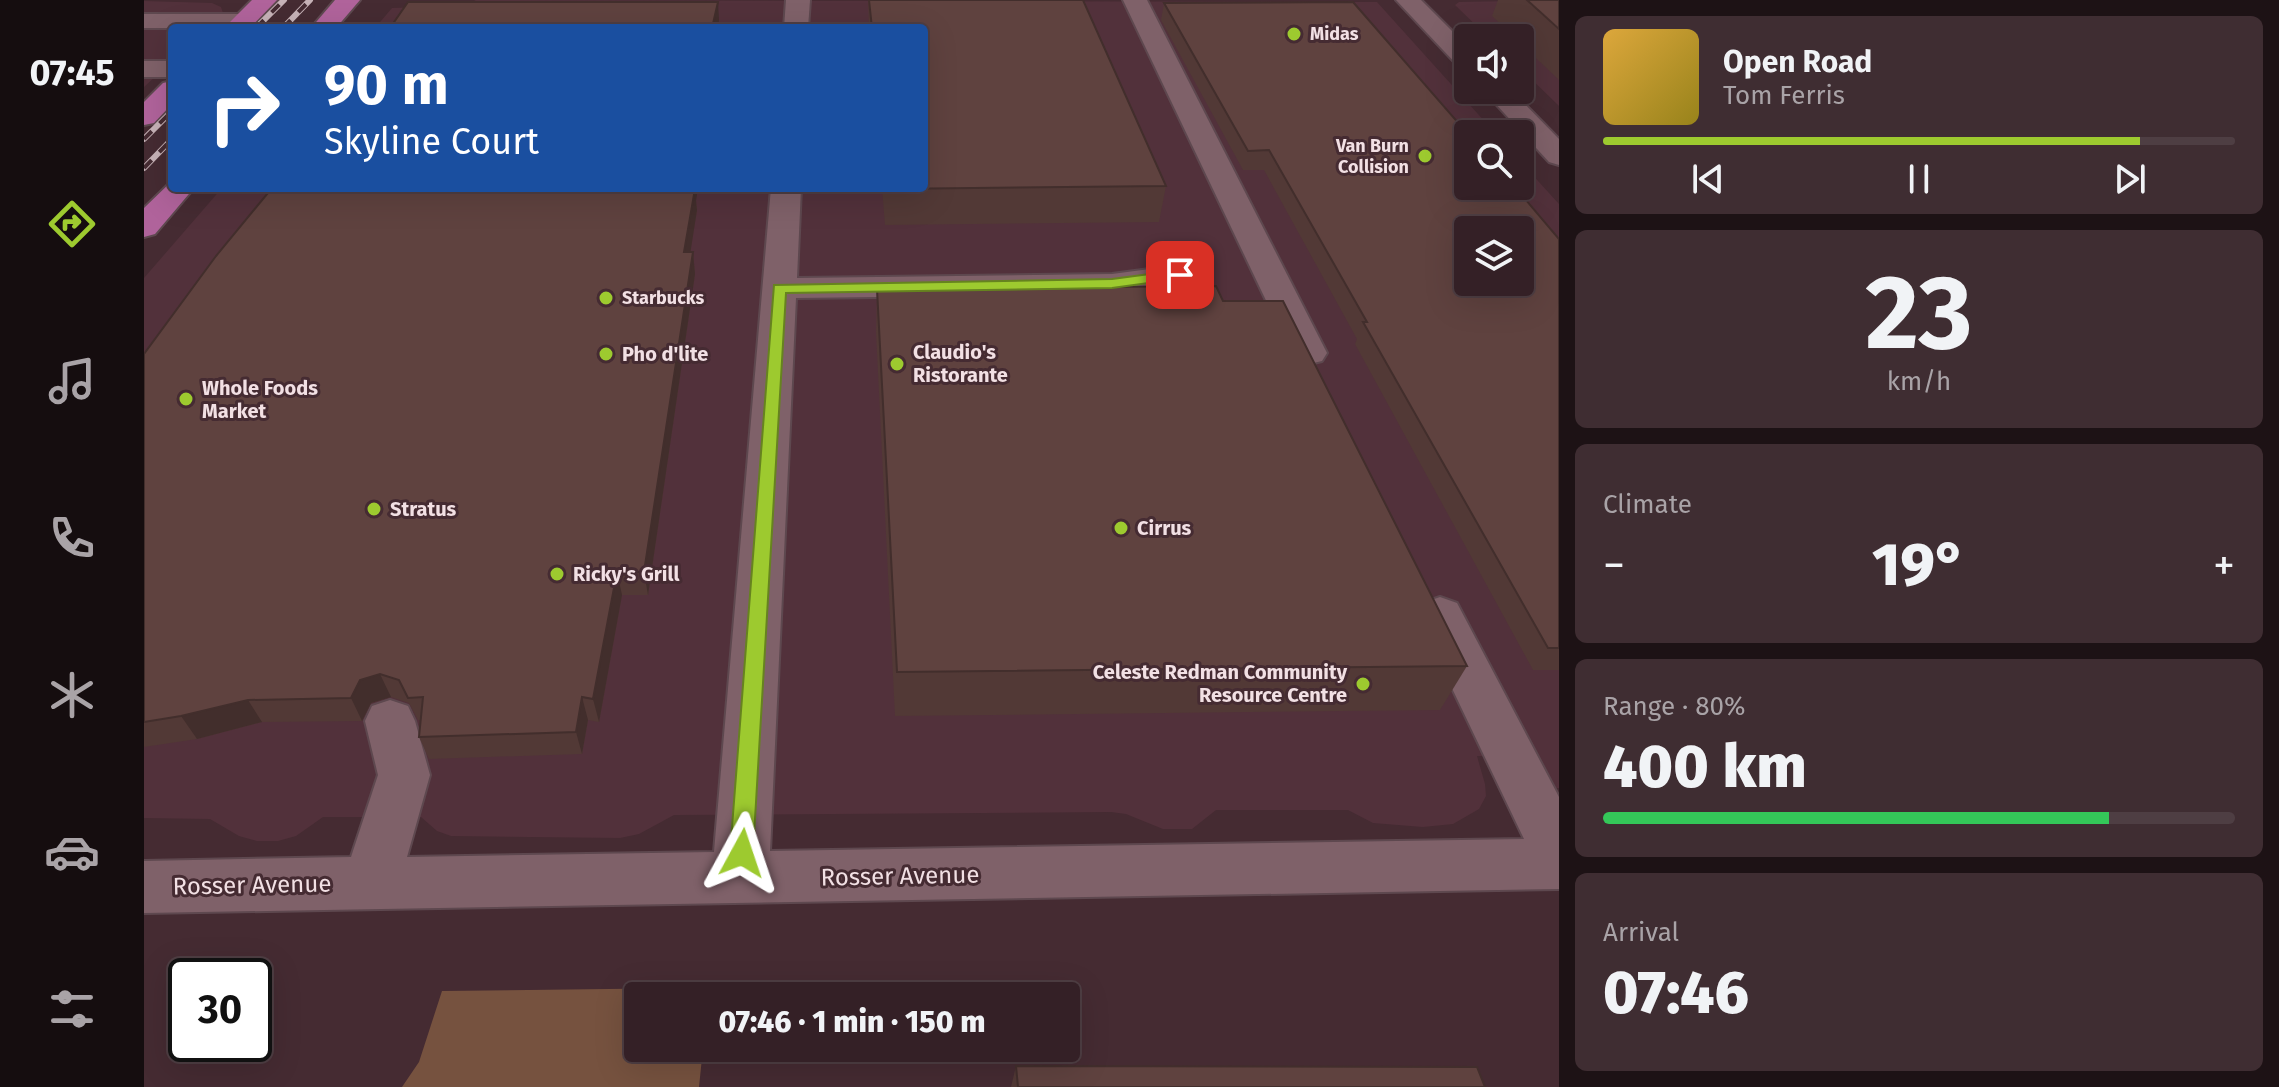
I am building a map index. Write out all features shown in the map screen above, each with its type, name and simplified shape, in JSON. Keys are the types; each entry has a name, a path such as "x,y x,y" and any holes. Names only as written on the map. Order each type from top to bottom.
{"main road":[{"path":"240,24 265,0"},
{"path":"327,24 348,0"},
{"path":"144,117 168,93"},
{"path":"144,227 175,192"}],"street":[{"path":"796,24 798,0"},
{"path":"1135,0 1327,390"},
{"path":"1408,0 1454,48"},
{"path":"144,21 240,24"},
{"path":"144,69 168,69"},
{"path":"1509,104 1559,156"},
{"path":"740,878 786,192"},
{"path":"779,288 1112,284 1180,275"},
{"path":"1426,587 1559,852"},
{"path":"371,883 404,775 390,721"},
{"name":"Rosser Avenue","path":"144,887 1559,864"}],"shaded area":[{"path":"474,0 1377,2 1454,87 1454,104 1469,104 1483,120 1454,120 1454,200 1534,200 1534,176 1559,204 1559,788 1554,788 1528,757 1477,756 1486,796 1479,809 1453,824 1423,827 1373,823 1348,810 1216,810 1192,829 1163,829 1126,814 1111,812 674,815 639,834 620,838 451,836 437,831 421,817 323,817 296,836 278,841 257,841 239,836 210,819 144,818 144,278 219,192 928,192 928,24 378,24 392,8 482,5"},
{"path":"1559,0 1559,106 1534,82 1534,24 1475,24 1455,5 1459,2"},
{"path":"144,1 212,3 221,7 221,16 188,24 168,24 168,65 144,87"},
{"path":"624,989 624,1062 702,1062 699,1087 402,1087 419,1062 442,991"}],"building":[{"path":"869,0 1083,0 1166,186 928,189 928,24 872,24"},
{"path":"1527,0 1559,0 1559,29"},
{"path":"408,2 718,2 713,24 393,24"},
{"path":"1353,2 1456,120 1454,200 1526,200 1559,239 1559,648 1548,648 1269,150 1248,151 1164,3"},
{"name":"Stratus","path":"269,192 694,192 684,252 693,252 644,572 617,572 593,699 582,697 576,732 419,737 423,697 408,698 399,680 380,674 360,680 351,698 248,700 144,722 144,354 216,256"},
{"name":"Cirrus","path":"1216,286 1223,301 1283,301 1467,666 897,672 877,289"},
{"path":"1016,1066 1477,1067 1485,1087 1018,1087"}],"railway":[{"path":"260,24 284,0"},
{"path":"287,24 310,0"},
{"path":"144,139 168,115"},
{"path":"144,168 168,143"}],"place":[{"name":"Midas","path":"1294,34"},
{"name":"Van Burn Collision","path":"1425,156"},
{"name":"Starbucks","path":"606,298"},
{"name":"Pho d'lite","path":"606,354"},
{"name":"Claudio's Ristorante","path":"897,364"},
{"name":"Whole Foods Market","path":"186,399"},
{"name":"Stratus","path":"374,509"},
{"name":"Cirrus","path":"1121,528"},
{"name":"Ricky's Grill","path":"557,574"},
{"name":"Celeste Redman Community Resource Centre","path":"1363,684"}],"route":[{"path":"742,853 779,288 1112,284 1180,275"}]}
